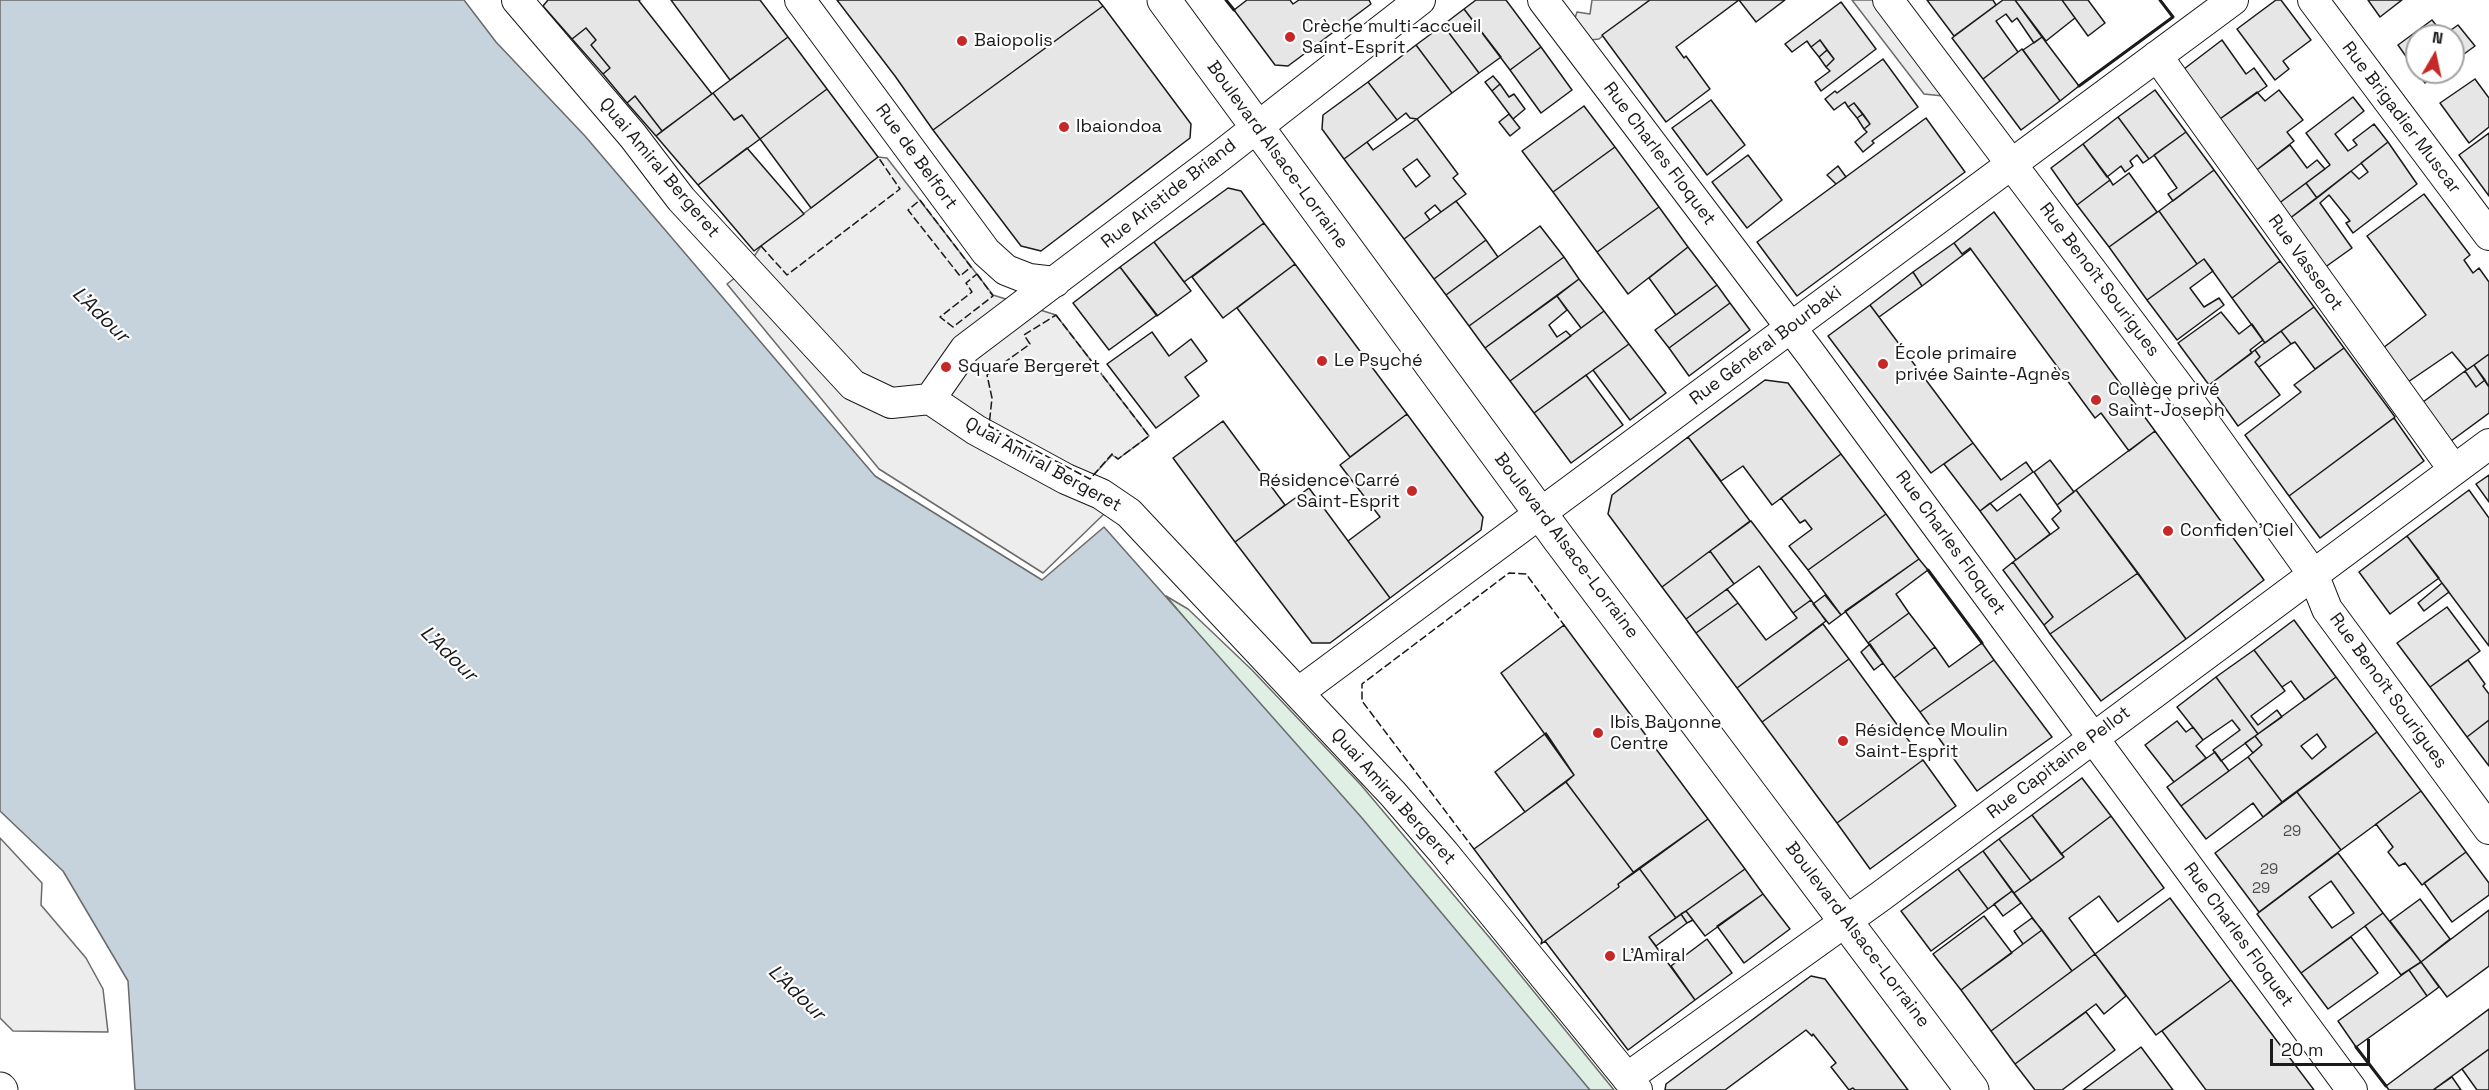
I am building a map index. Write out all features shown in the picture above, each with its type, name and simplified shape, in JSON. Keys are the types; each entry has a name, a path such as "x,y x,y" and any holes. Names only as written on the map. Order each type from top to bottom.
{"main road":[{"name":"Boulevard Alsace-Lorraine","path":"1164,0 1255,127 1541,513 1972,1090"}],"street":[{"name":"Quai Amiral Bergeret","path":"517,0 633,136 681,199 853,385 891,403 930,399 976,430 1066,479 1101,494 1129,513 1299,693 1444,853 1632,1084"},
{"name":"Rue de Belfort","path":"800,0 986,252 1006,270 1029,279 1055,282"},
{"name":"Rue Aristide Briand","path":"930,399 965,349 1420,0"},
{"name":"Rue Charles Floquet","path":"1543,0 1791,328 2352,1090"},
{"name":"Rue Benoît Sourigues","path":"1888,0 2185,395 2313,574 2327,609 2489,829"},
{"name":"Rue Général Bourbaki","path":"1299,693 2233,0"},
{"name":"Rue Brigadier Muscar","path":"2313,0 2489,235"},
{"name":"Rue Vasserot","path":"2157,56 2454,470"},
{"name":"Rue Capitaine Pellot","path":"1632,1084 2092,737 2489,444"}],"green space":[{"path":"1166,596 1188,609 1252,670 1361,785 1614,1090 1584,1090"}],"shaded area":[{"path":"1592,0 1650,0 1599,39 1590,40 1574,21 1577,12 1590,14"},
{"path":"1852,0 1888,0 1962,98 1924,94"},
{"name":"Square Bergeret","path":"878,157 887,158 993,295 1056,315 1149,436 1118,459 1112,455 1090,479 1104,514 1043,573 879,469 727,284 745,270 761,246"},
{"path":"0,838 42,883 41,905 86,958 103,989 108,1032 13,1031 0,1018"}],"water":[{"name":"L'Adour","path":"0,0 464,0 496,42 585,136 875,476 1042,580 1104,527 1362,818 1590,1090 135,1090 128,981 63,871 0,811"}],"building":[{"path":"548,0 640,0 712,94 662,131 635,96 627,103 603,74 610,68 591,45 596,40 586,28 572,39 543,6"},
{"path":"671,0 760,0 788,37 730,80"},
{"name":"Baiopolis","path":"837,0 1098,0 1103,6 933,130"},
{"name":"Crèche multi-accueil Saint-Esprit","path":"1247,0 1290,0 1293,4 1299,0 1369,0 1371,4 1288,66 1275,65 1234,10"},
{"path":"1476,0 1506,0 1541,47 1510,70 1464,9"},
{"path":"1650,0 1739,0 1676,47 1684,58 1686,56 1710,89 1666,122 1602,35"},
{"path":"1739,0 1785,0 1756,22"},
{"path":"1927,0 1993,0 1996,5 1954,36"},
{"path":"2003,0 2015,0 2042,37 2034,43 2017,18 2012,22 2006,14 1996,21 2018,52 1983,79 1952,38"},
{"path":"2015,0 2062,0 2075,18 2046,41"},
{"path":"2062,0 2088,0 2105,23 2088,36"},
{"path":"2276,0 2281,0 2311,40 2283,61 2289,69 2275,80 2237,29"},
{"path":"2368,0 2402,0 2380,17"},
{"path":"1841,2 1876,49 1821,91 1815,82 1830,71 1826,67 1834,59 1820,40 1811,47 1807,41 1792,52 1785,44"},
{"name":"Ibaiondoa","path":"1103,6 1191,124 1190,138 1041,251 1021,246 933,130"},
{"path":"1464,9 1501,57 1479,73 1443,25"},
{"path":"1443,25 1479,73 1452,93 1416,45"},
{"path":"586,28 596,40 591,45 610,68 603,74 572,39"},
{"path":"2465,34 2475,46 2465,53"},
{"path":"788,37 827,89 760,139 742,115 734,120 713,93"},
{"path":"2042,37 2079,86 2060,101 2023,50"},
{"path":"1820,40 1827,50 1819,57 1811,47"},
{"path":"2222,40 2246,74 2254,68 2267,86 2217,121 2180,72"},
{"path":"2405,40 2405,55 2398,45"},
{"path":"1416,45 1452,93 1417,119 1410,118 1406,113 1397,120 1368,82"},
{"path":"1541,47 1572,90 1541,113 1510,70"},
{"path":"2022,49 2060,101 2021,130 1983,79"},
{"path":"1827,50 1834,59 1826,67 1819,57"},
{"path":"1883,59 1918,107 1872,141 1874,143 1863,152 1855,142 1867,132 1864,129 1870,124 1854,103 1848,107 1845,102 1834,110 1825,99 1835,91 1837,93"},
{"path":"1493,76 1500,84 1492,91 1485,82"},
{"path":"2475,79 2489,98 2489,127 2469,143 2440,103"},
{"path":"1368,82 1397,120 1344,159 1322,129 1323,115"},
{"path":"1500,84 1509,97 1514,94 1525,109 1513,119 1492,91"},
{"path":"827,89 878,157 811,208 760,139"},
{"path":"2155,90 2186,132 2149,159 2118,117"},
{"path":"2279,90 2303,120 2287,132 2294,141 2254,172 2217,121 2257,92 2265,101"},
{"path":"713,93 734,120 742,115 760,139 698,185 656,136"},
{"path":"635,96 662,131 656,136 627,103"},
{"path":"2353,97 2364,111 2335,134 2348,151 2357,145 2353,140 2374,124 2388,142 2317,198 2306,183 2330,165 2306,133"},
{"path":"1711,100 1745,145 1707,175 1672,128"},
{"path":"1854,103 1863,114 1857,118 1848,107"},
{"path":"1584,106 1615,147 1553,192 1522,151"},
{"path":"1509,114 1520,128 1510,136 1499,122"},
{"path":"1863,114 1870,124 1864,129 1857,118"},
{"path":"2118,117 2149,159 2143,163 2137,155 2130,161 2133,166 2125,172 2121,166 2107,177 2083,144"},
{"path":"1926,118 1965,172 1797,296 1757,242"},
{"path":"1417,119 1458,174 1453,178 1466,194 1441,212 1435,205 1425,213 1430,220 1404,239 1344,159 1367,142 1373,150","holes":["1417,159 1430,176 1416,187 1403,169"]},
{"path":"2186,132 2214,170 2173,201 2168,194 2177,188 2154,155"},
{"path":"2489,133 2489,196 2459,155"},
{"path":"2388,142 2417,184 2353,233 2346,223 2350,221 2329,195 2320,203 2352,248 2324,268 2289,219 2351,171 2359,179 2368,172 2361,163"},
{"path":"2083,144 2110,180 2077,205 2051,168"},
{"path":"2290,145 2307,168 2317,160 2325,169 2278,204 2254,172"},
{"path":"1615,147 1659,207 1597,252 1553,192"},
{"path":"747,148 804,214 754,251 698,185"},
{"path":"1748,155 1782,200 1747,228 1712,182"},
{"path":"1838,166 1846,177 1836,184 1827,175"},
{"path":"2214,170 2280,261 2232,298 2204,259 2197,264 2159,211"},
{"path":"2129,173 2157,212 2109,247 2077,205 2110,180 2113,185"},
{"path":"2306,183 2317,198 2289,219 2278,204"},
{"path":"1228,188 1241,191 1264,223 1184,282 1154,242"},
{"path":"2424,194 2470,255 2464,260 2473,273 2479,268 2489,282 2489,354 2467,370 2452,352 2408,382 2383,348 2426,315 2367,236"},
{"path":"1456,201 1486,240 1434,279 1404,239"},
{"path":"1659,207 1688,247 1628,294 1597,252"},
{"path":"2159,211 2197,264 2147,300 2109,247"},
{"path":"1994,212 2155,431 2129,451 2101,413 2095,418 1970,248 1962,254 1954,243"},
{"path":"1264,223 1295,264 1223,318 1192,277"},
{"path":"1540,226 1564,257 1469,326 1446,295"},
{"path":"1486,240 1498,257 1446,295 1434,279"},
{"path":"1154,242 1191,291 1157,316 1120,267"},
{"path":"1954,243 1962,254 1971,249 1922,286 1913,272"},
{"path":"1688,247 1717,285 1676,315 1649,278"},
{"path":"1564,257 1579,279 1485,348 1469,326"},
{"path":"2204,259 2213,271 2190,288 2204,307 2219,298 2224,305 2177,340 2147,300"},
{"path":"2280,261 2314,307 2265,343 2232,298"},
{"name":"Le Psyché","path":"1295,264 1407,414 1350,457 1237,308"},
{"path":"1120,267 1157,315 1109,350 1073,303"},
{"path":"1913,272 1922,286 1879,317 1870,305"},
{"path":"1579,279 1604,311 1581,328 1557,296"},
{"path":"1717,285 1730,303 1669,348 1655,330"},
{"path":"1557,296 1567,310 1549,325 1557,337 1566,331 1571,336 1510,381 1485,348"},
{"path":"1730,303 1750,330 1689,376 1669,348"},
{"path":"1870,305 1973,443 1931,473 1828,336"},
{"path":"2314,307 2344,348 2315,369 2295,342 2291,344 2281,331"},
{"path":"1604,311 1629,344 1534,413 1510,381"},
{"path":"2221,312 2239,334 2252,324 2263,340 2250,350 2252,353 2209,385 2178,343"},
{"path":"2281,331 2291,344 2259,367 2255,362 2260,357 2255,350"},
{"path":"1152,332 1169,356 1191,339 1207,361 1185,377 1199,396 1156,428 1107,364"},
{"path":"1629,344 1666,393 1630,420 1593,370"},
{"path":"2344,348 2395,417 2289,496 2245,435 2301,392 2294,385"},
{"path":"2255,350 2260,357 2255,362 2280,395 2238,426 2209,385"},
{"path":"2489,354 2489,387 2474,365"},
{"path":"2474,365 2485,380 2476,387 2465,371"},
{"path":"2465,371 2476,387 2485,380 2489,387 2489,413 2451,441 2423,402"},
{"path":"1586,375 1623,425 1571,463 1534,413"},
{"path":"1765,380 1788,383 1841,454 1772,505 1743,466 1721,481 1688,437"},
{"name":"Résidence Carré Saint-Esprit","path":"1407,414 1483,517 1481,530 1390,598 1348,541 1380,517 1340,465"},
{"path":"2394,418 2424,461 2320,538 2289,496"},
{"path":"1223,421 1285,505 1235,542 1173,458"},
{"name":"Confiden'Ciel","path":"2155,431 2264,580 2186,639 2076,490"},
{"path":"1688,437 1750,521 1662,587 1608,514 1612,495"},
{"path":"1973,443 2001,480 2026,462 2033,472 1980,511 1944,464"},
{"path":"1841,454 1886,514 1808,570 1789,546 1812,529 1805,520 1800,523 1781,498"},
{"path":"2050,460 2074,492 2057,505 2034,472"},
{"path":"2489,475 2489,502 2476,484"},
{"path":"1309,488 1390,598 1330,643 1312,643 1235,542"},
{"path":"2076,490 2138,573 2050,634 2044,625 2053,617 2013,562 2059,528 2052,519 2061,511 2057,505"},
{"path":"2469,490 2489,518 2489,646 2407,536"},
{"path":"2020,494 2050,534 2016,560 1980,511 1990,503 1997,511"},
{"path":"1886,514 1919,559 1841,615 1808,570"},
{"path":"1751,521 1811,600 1793,613 1759,566 1734,584 1710,551"},
{"path":"2407,536 2439,578 2390,614 2359,572"},
{"path":"1710,551 1734,584 1686,619 1662,587"},
{"path":"1919,559 1928,570 1896,594 1909,613 1868,643 1845,611"},
{"path":"2013,562 2053,617 2044,625 2003,570"},
{"path":"2138,573 2186,639 2101,701 2050,634"},
{"path":"2442,583 2449,592 2424,611 2418,603"},
{"path":"1727,589 1738,603 1696,633 1686,619"},
{"path":"1825,595 1841,615 1829,624 1813,604"},
{"path":"1811,600 1826,621 1737,688 1696,633 1738,603 1766,640 1797,618 1793,613"},
{"path":"2447,607 2480,651 2430,687 2397,643"},
{"path":"1909,613 1935,647 1894,678 1868,643"},
{"path":"2294,620 2336,677 2305,700 2291,681 2282,687 2254,650"},
{"path":"1823,624 1849,659 1762,722 1737,688"},
{"path":"1564,625 1708,819 1634,873 1566,782 1574,775 1501,673"},
{"path":"1982,643 1994,660 1920,712 1894,678 1935,647 1949,667"},
{"path":"1870,644 1883,663 1874,670 1861,652"},
{"path":"2254,650 2285,691 2251,716 2258,725 2277,710 2282,717 2258,734 2216,677"},
{"name":"Résidence Moulin Saint-Esprit","path":"1849,659 1923,760 1837,823 1762,722"},
{"path":"1994,660 2052,737 1977,791 1920,712"},
{"path":"2468,660 2485,684 2483,686 2489,694 2489,720 2467,737 2430,687"},
{"path":"2216,677 2258,734 2221,761 2213,750 2240,730 2232,720 2203,740 2177,707"},
{"path":"2336,677 2377,732 2282,802 2248,757 2262,745 2255,736","holes":["2317,734 2326,747 2312,759 2301,746"]},
{"path":"2489,720 2489,766 2467,737"},
{"path":"2177,721 2186,732 2193,727 2203,740 2196,746 2206,758 2174,782 2145,745"},
{"path":"2377,732 2421,791 2341,850 2297,792"},
{"path":"1546,733 1574,775 1525,812 1495,772"},
{"path":"2255,736 2262,745 2253,753 2245,743"},
{"path":"2215,752 2229,771 2181,806 2167,787"},
{"path":"2248,757 2282,802 2263,817 2253,803 2206,839 2181,806"},
{"path":"1923,760 1956,806 1870,869 1837,823"},
{"path":"2082,778 2111,816 2061,854 2032,815"},
{"path":"1566,782 1634,873 1618,884 1619,887 1541,944 1542,940 1474,849"},
{"path":"2421,791 2466,852 2422,885 2405,863 2399,866 2388,852 2393,847 2376,824"},
{"path":"2297,792 2341,850 2259,912 2215,853"},
{"path":"2032,815 2064,857 2031,881 1999,839"},
{"path":"2111,816 2164,888 2118,922 2099,896 2069,918 2095,954 2072,971 2014,893 2064,857 2061,854"},
{"path":"1708,819 1745,869 1676,918 1639,868"},
{"path":"1999,839 2031,881 2014,893 1983,851"},
{"path":"1983,851 2012,891 1988,909 1958,869"},
{"path":"2466,852 2489,883 2489,895 2452,922 2424,883"},
{"path":"2338,853 2383,913 2301,973 2257,914","holes":["2331,881 2354,913 2332,928 2309,897"]},
{"name":"L'Amiral","path":"1639,868 1676,918 1649,937 1695,1000 1628,1050 1545,941 1619,887 1618,884"},
{"path":"1745,869 1763,894 1705,936 1686,911"},
{"path":"1958,869 1988,909 1931,951 1901,911"},
{"path":"2012,891 2021,903 2003,916 1994,904"},
{"path":"1763,894 1790,929 1744,963 1717,926"},
{"path":"2170,898 2231,980 2156,1035 2095,954"},
{"path":"2420,899 2450,939 2421,962 2390,921"},
{"path":"2489,910 2489,966 2447,997 2421,962"},
{"path":"1686,911 1693,920 1687,923 1681,914"},
{"path":"2383,913 2421,962 2401,975 2365,926"},
{"path":"1681,914 1687,923 1656,946 1649,937"},
{"path":"1984,916 2012,953 1961,990 1933,954"},
{"path":"2032,918 2042,930 2023,944 2014,931"},
{"path":"2042,930 2072,971 1991,1031 1961,990"},
{"path":"2351,937 2378,973 2328,1009 2301,973"},
{"path":"1707,939 1732,973 1695,1000 1671,966"},
{"path":"2095,954 2126,996 2104,1014 2096,1004 2015,1064 1991,1031"},
{"path":"2421,962 2439,987 2427,996 2409,970"},
{"path":"2409,970 2427,996 2356,1047 2338,1021"},
{"path":"1811,976 1825,979 1908,1090 1855,1090 1853,1088 1849,1090 1831,1067 1836,1063 1813,1034 1812,1036 1806,1030 1725,1090 1665,1090 1666,1084"},
{"path":"2231,980 2314,1090 2206,1090 2162,1031"},
{"path":"2489,1009 2489,1049 2433,1090 2389,1090 2386,1086"},
{"path":"2086,1012 2115,1050 2062,1090 2035,1090 2015,1064"},
{"path":"2141,1047 2173,1090 2083,1090"},
{"path":"2489,1049 2489,1090 2477,1090 2462,1069"},
{"path":"2452,1077 2461,1090 2433,1090"}],"fence":[{"path":"761,246 787,275 900,189 878,157"},
{"path":"920,200 971,267 960,276 908,210 920,200"},
{"path":"977,274 993,296 953,327 940,317 972,292 966,283 977,274"},
{"path":"1056,315 1149,436 1118,459 1112,454 1090,479 989,426 992,398 987,375 1030,344 1024,335 1056,315"},
{"path":"1474,849 1362,701 1362,684 1509,573 1526,574 1564,625"}],"wall":[{"path":"1226,0 1234,10"},
{"path":"2079,86 2173,17 2160,0"},
{"path":"1928,570 1982,643"},
{"path":"2356,1047 2386,1086"}],"place":[{"name":"Crèche multi-accueil Saint-Esprit","path":"1290,37"},
{"name":"Baiopolis","path":"962,41"},
{"name":"Ibaiondoa","path":"1064,127"},
{"name":"Le Psyché","path":"1322,361"},
{"name":"École primaire privée Sainte-Agnès","path":"1883,364"},
{"name":"Square Bergeret","path":"946,367"},
{"name":"Collège privé Saint-Joseph","path":"2096,400"},
{"name":"Résidence Carré Saint-Esprit","path":"1412,491"},
{"name":"Confiden'Ciel","path":"2168,531"},
{"name":"Ibis Bayonne Centre","path":"1598,733"},
{"name":"Résidence Moulin Saint-Esprit","path":"1843,741"},
{"name":"L'Amiral","path":"1610,956"}]}
